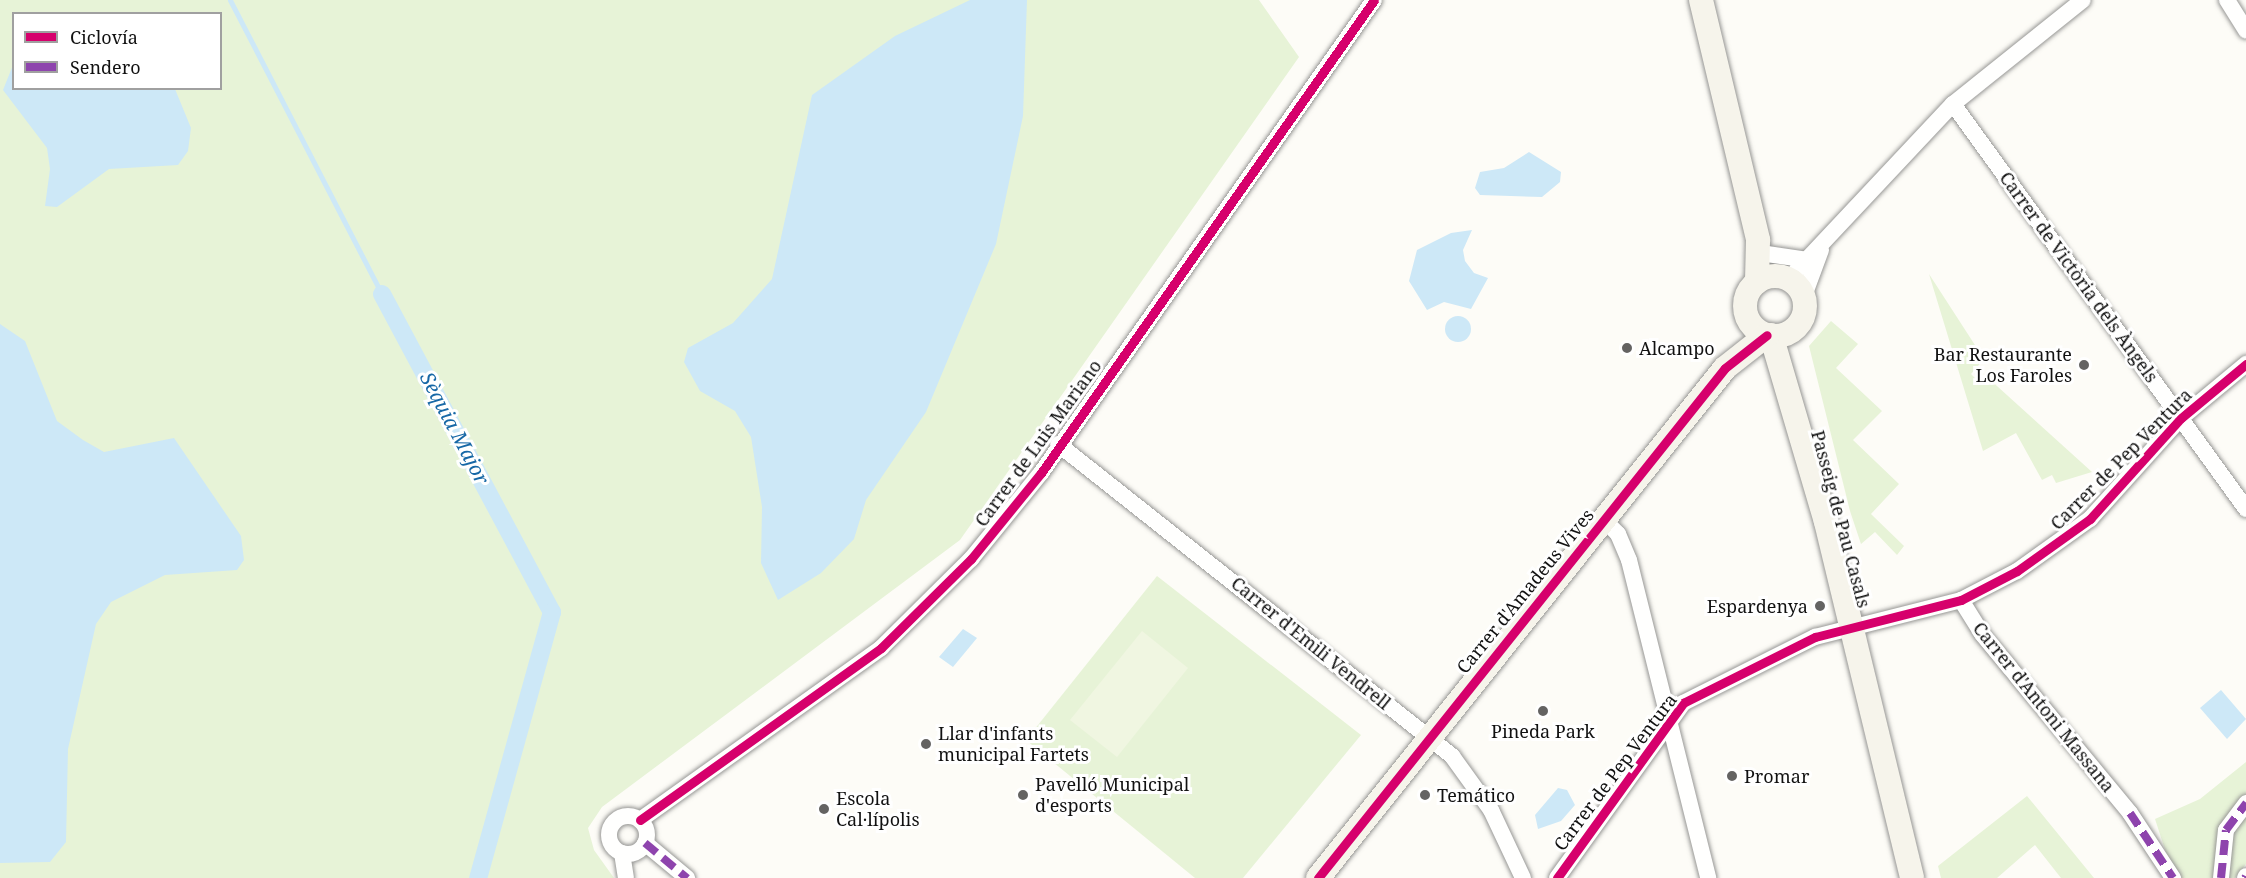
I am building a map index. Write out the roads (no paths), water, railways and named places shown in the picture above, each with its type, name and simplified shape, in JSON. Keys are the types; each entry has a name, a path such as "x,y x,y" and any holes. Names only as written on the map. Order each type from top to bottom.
{"street":[{"name":"Carrer de Luis Mariano","path":"640,820 881,648 977,552 1058,444 1374,0"},
{"path":"1701,0 1762,247 1757,282 1746,299 1748,318 1769,335 1797,327 1805,312 1795,285 1762,247"},
{"path":"1795,285 1808,260 1953,104 2083,0"},
{"path":"2227,0 2246,31"},
{"name":"Carrer de Victòria dels Àngels","path":"1953,104 2246,509"},
{"path":"1795,285 1823,246"},
{"path":"1762,247 1808,260"},
{"path":"1757,282 1772,276 1795,285"},
{"name":"Carrer d'Amadeus Vives","path":"1738,355 1748,318"},
{"name":"Passeig de Pau Casals","path":"1784,372 1797,327"},
{"name":"Carrer d'Amadeus Vives","path":"1318,878 1738,355 1769,335"},
{"name":"Passeig de Pau Casals","path":"1769,335 1784,372 1851,627 1912,878"},
{"path":"1738,355 1784,372"},
{"name":"Carrer de Pep Ventura","path":"1557,878 1669,720 1696,694 1806,641 1851,627 1961,600 2018,571 2073,533 2181,418 2246,364"},
{"name":"Carrer d'Emili Vendrell","path":"1058,444 1430,738 1479,792 1523,878"},
{"path":"1604,520 1625,548 1708,878"},
{"name":"Carrer d'Antoni Massana","path":"1961,600 1982,634 2130,813 2173,878"},
{"path":"2221,878 2226,830 2246,803"},
{"path":"626,878 622,853 610,843 612,825 628,816 640,820 645,843 687,878"},
{"path":"622,853 637,852 645,843"}],"water":[{"path":"970,0 1027,0 1023,116 996,244 926,412 866,500 854,539 821,573 778,600 761,563 762,507 751,437 735,411 700,391 684,362 688,348 733,323 772,279 812,95 895,36"},
{"path":"12,68 12,90 175,90 191,128 188,151 178,165 109,169 57,207 45,206 50,169 47,148 3,90"},
{"path":"1529,152 1561,172 1560,182 1542,197 1480,195 1475,188 1480,172 1504,168"},
{"path":"1472,230 1463,250 1465,261 1474,273 1488,278 1471,309 1444,302 1427,310 1409,281 1417,250 1451,233"},
{"path":"1458,316 1467,320 1471,329 1467,338 1458,342 1449,338 1445,329 1449,320"},
{"path":"0,324 25,341 57,421 83,440 104,452 174,438 241,536 244,560 237,570 165,575 111,602 96,624 68,749 66,842 50,862 0,863"},
{"path":"963,629 977,638 953,667 939,657"},
{"path":"2221,690 2246,719 2227,739 2200,708"},
{"path":"1558,788 1567,790 1575,805 1561,821 1538,829 1535,815"}],"waterway":[{"name":"Sèquia Major","path":"230,0 382,294"},
{"name":"Sèquia Major","path":"382,294 552,612 478,878"}],"place":[{"name":"Alcampo","path":"1627,348"},
{"name":"Bar Restaurante Los Faroles","path":"2084,365"},
{"name":"Espardenya","path":"1820,606"},
{"name":"Pineda Park","path":"1543,711"},
{"name":"Llar d'infants municipal Fartets","path":"926,744"},
{"name":"Promar","path":"1732,776"},
{"name":"Pavelló Municipal d'esports","path":"1023,795"},
{"name":"Temático","path":"1425,795"},
{"name":"Escola Cal·lípolis","path":"824,809"}]}
